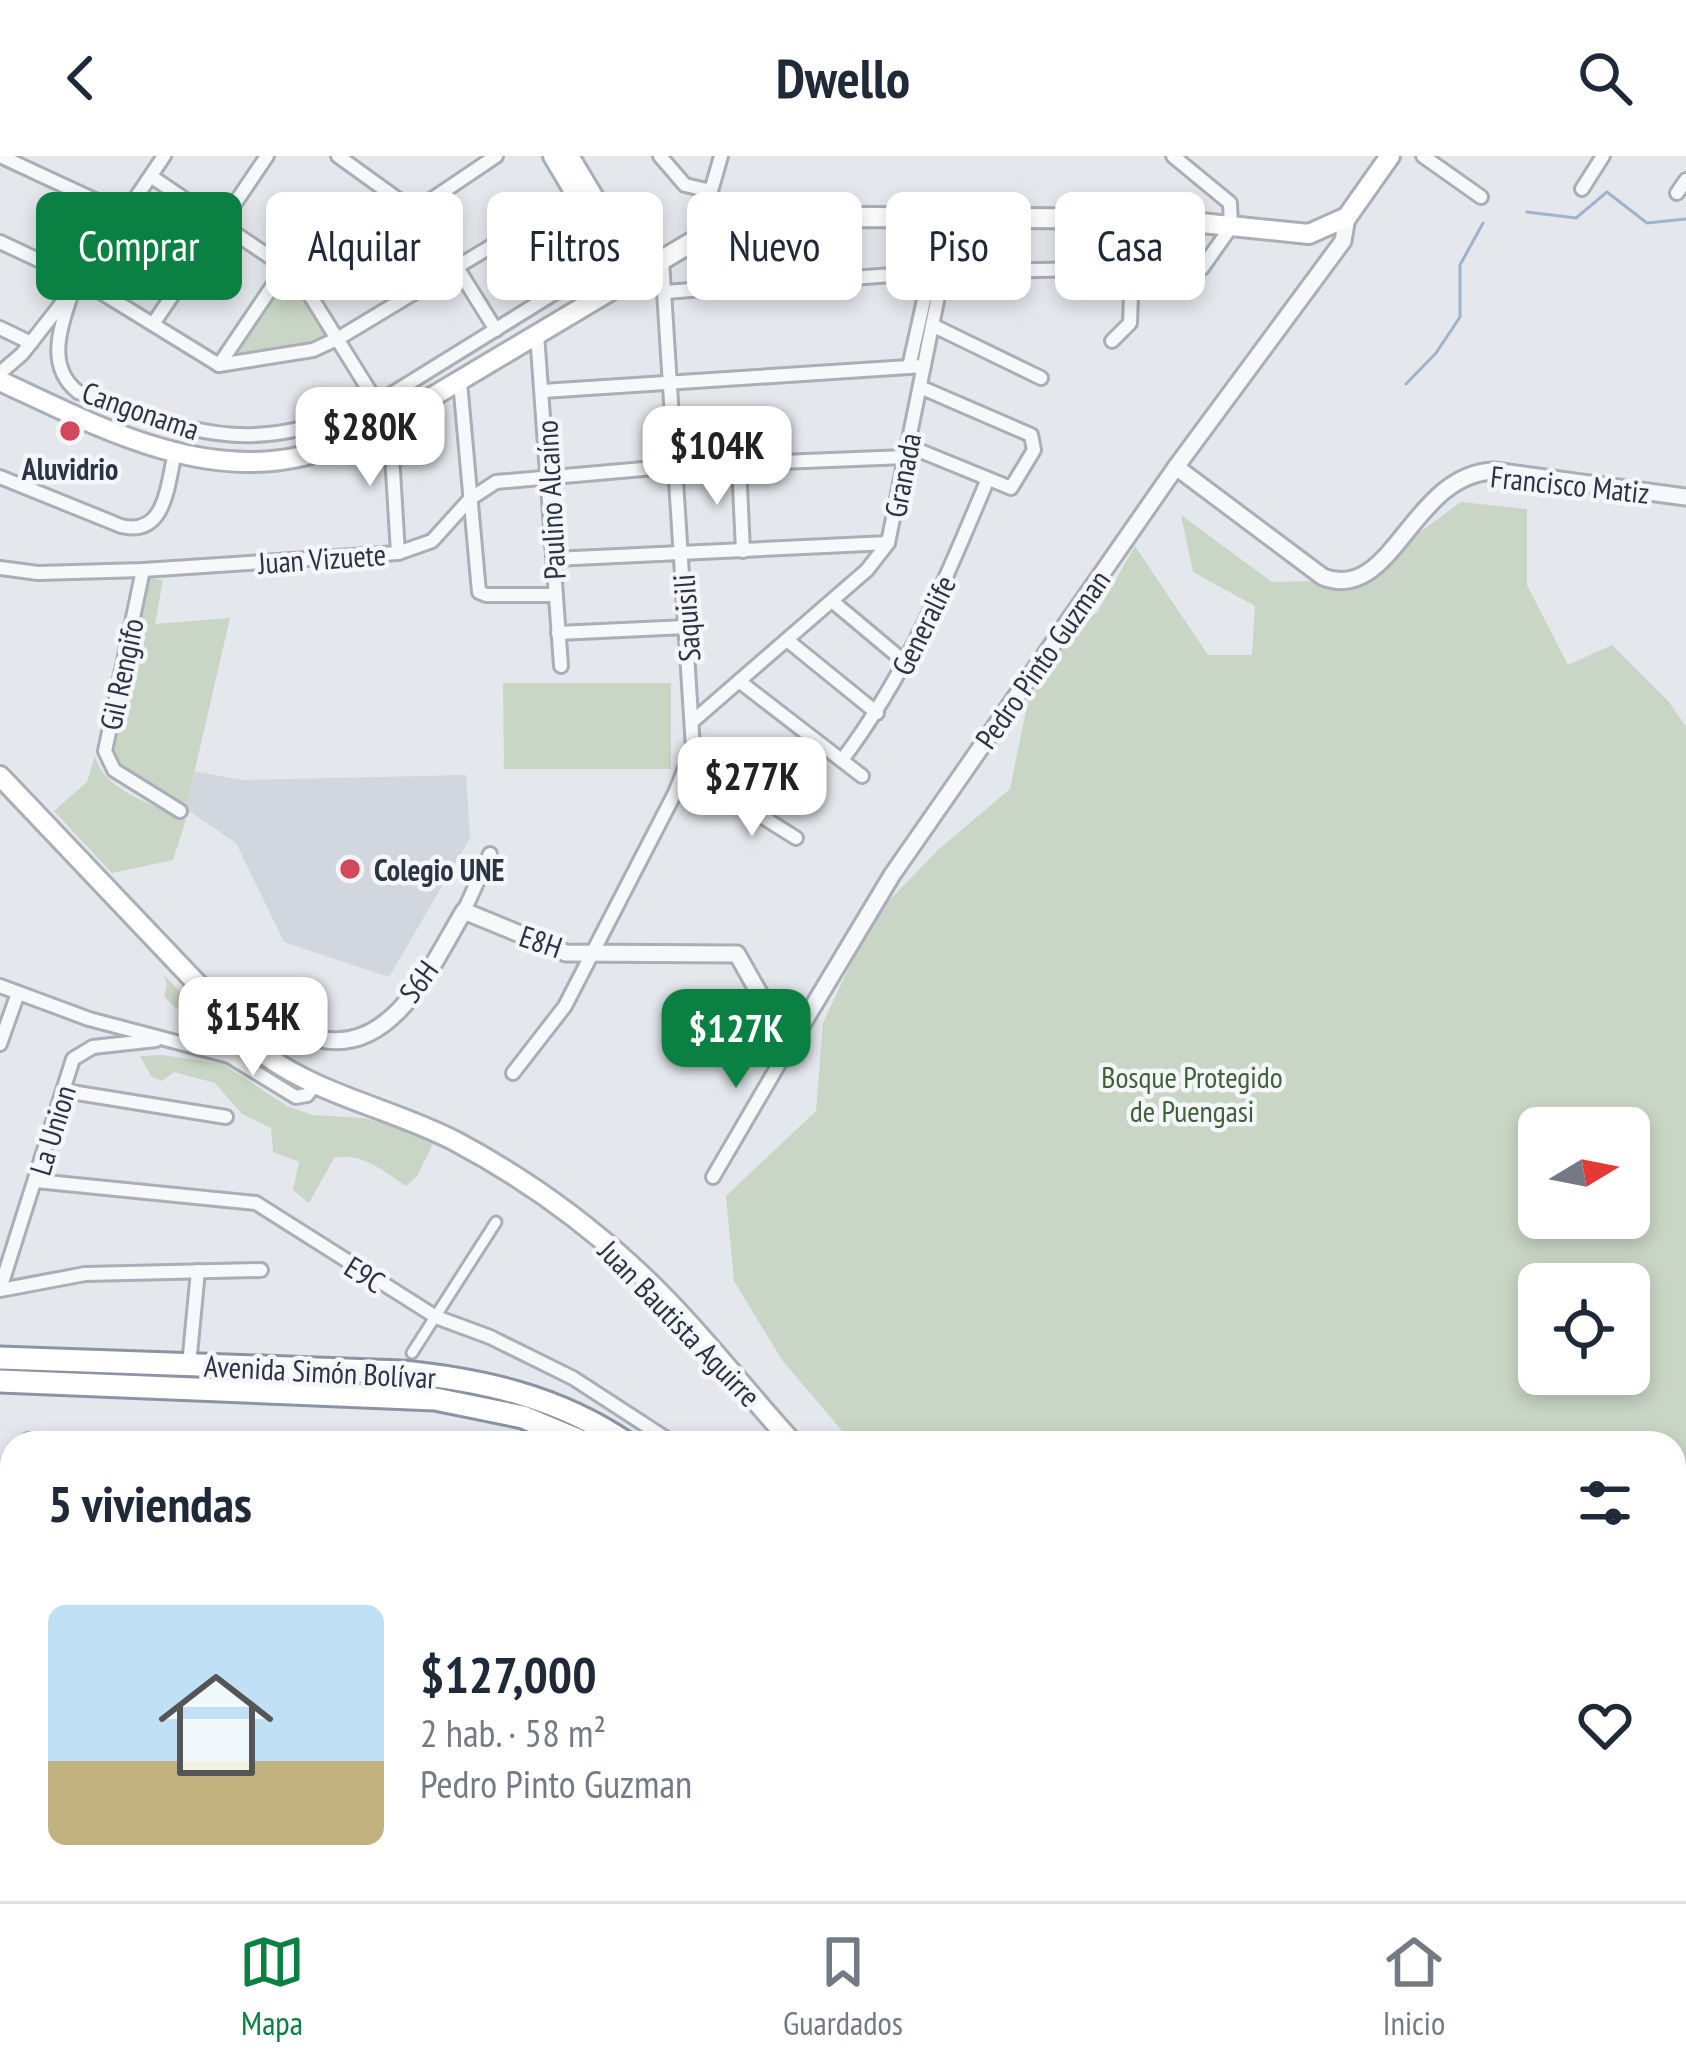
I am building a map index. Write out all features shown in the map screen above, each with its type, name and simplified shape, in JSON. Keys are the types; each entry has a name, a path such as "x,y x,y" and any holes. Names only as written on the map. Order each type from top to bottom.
{"highway":[{"name":"Avenida Simón Bolívar","path":"0,1358 466,1378 544,1401 603,1431"},
{"name":"Avenida Simón Bolívar","path":"0,1381 435,1399 523,1417 556,1431"}],"main road":[{"name":"Pedro Pinto Guzman","path":"1347,217 1390,156"},
{"path":"568,157 577,192"},
{"path":"568,157 587,192"},
{"path":"1031,218 1162,219 1296,236 1322,231 1347,217"},
{"path":"5,381 134,440 175,453 211,460 288,459 351,440 390,422 594,300"},
{"name":"Juan Bautista Aguirre","path":"0,776 265,1055 316,1084 454,1141 580,1222 637,1270 782,1431"}],"street":[{"path":"0,156 77,192"},
{"path":"142,192 164,156"},
{"path":"242,192 268,156"},
{"path":"338,156 390,192"},
{"path":"467,156 480,165"},
{"path":"442,192 496,156"},
{"path":"660,156 685,185 711,191 722,156"},
{"path":"1172,156 1230,203 1231,227 1205,264"},
{"path":"1423,156 1481,197"},
{"path":"1582,188 1604,156"},
{"path":"152,177 175,192"},
{"name":"Pedro Pinto Guzman","path":"713,1177 892,875 1176,467 1342,241 1347,217"},
{"path":"0,242 36,262"},
{"name":"Saquisili","path":"513,1073 565,1006 675,793 693,748 663,271"},
{"path":"463,274 496,330"},
{"path":"543,391 916,366 927,276 665,292"},
{"path":"219,365 266,298"},
{"path":"5,381 65,300"},
{"name":"Cangonama","path":"71,300 60,332 58,363 68,384 78,392 193,431 238,437 298,430 377,403 544,300"},
{"path":"107,300 219,365 313,350 402,300"},
{"path":"153,324 169,300"},
{"path":"316,300 377,403"},
{"name":"Granada","path":"693,721 867,570 887,543 920,387 916,366 937,300"},
{"path":"1112,341 1130,323 1131,300"},
{"path":"932,325 1041,377"},
{"path":"0,328 31,343"},
{"name":"Paulino Alcaíno","path":"537,334 560,666"},
{"path":"5,381 14,363"},
{"path":"460,382 478,592 556,595"},
{"path":"906,452 1011,488 1034,450 1031,435 920,387"},
{"path":"390,422 398,553"},
{"name":"Juan Vizuete","path":"0,568 38,573 143,570 398,553 432,541 470,499 496,482 906,452"},
{"path":"0,477 139,529 158,516 175,453"},
{"path":"739,464 743,551"},
{"name":"Francisco Matiz","path":"1176,467 1323,577 1335,581 1356,580 1374,570 1428,502 1475,474 1494,471 1686,497"},
{"name":"Generalife","path":"842,760 906,663 987,481"},
{"path":"554,559 887,543"},
{"name":"Gil Rengifo","path":"143,570 105,752 114,770 180,811"},
{"path":"832,602 906,663"},
{"path":"558,633 686,627"},
{"path":"787,640 877,712"},
{"path":"739,681 862,776"},
{"path":"693,748 734,799 796,838"},
{"name":"S6H","path":"228,1019 246,1018 326,1040 370,1035 421,984 464,911 490,854"},
{"name":"E8H","path":"464,911 566,953 737,954 767,1007 800,1028"},
{"path":"0,986 89,1019 229,1055 296,1097 307,1095 316,1084"},
{"path":"0,1044 18,993"},
{"name":"La Union","path":"0,1289 73,1059 82,1051 163,1039"},
{"path":"64,1091 226,1117"},
{"name":"E9C","path":"36,1180 256,1203 436,1317 574,1378 655,1431"},
{"path":"412,1353 496,1222"},
{"path":"0,1289 85,1274 260,1270"},
{"path":"189,1365 198,1271"}],"shaded area":[{"name":"Colegio UNE","path":"193,771 242,780 466,775 470,838 389,977 284,942 236,843 186,809"}],"green space":[{"path":"271,300 308,300 327,329 325,335 296,347 228,358"},
{"name":"Bosque Protegido de Puengasi","path":"1461,502 1527,509 1527,585 1568,665 1612,645 1669,702 1686,727 1686,1431 842,1431 782,1360 734,1281 726,1196 816,1111 823,1023 872,918 939,849 1010,789 1028,701 1067,640 1098,611 1135,546 1208,655 1252,655 1255,606 1193,572 1181,515 1272,582 1354,580"},
{"path":"147,578 163,580 155,624 230,618 187,804 117,767 109,745"},
{"path":"503,683 671,683 671,769 504,769"},
{"path":"95,756 119,788 186,820 173,860 112,873 54,811 87,782"},
{"path":"164,975 237,1052 205,1040 206,1025 164,996"},
{"path":"140,1056 223,1064 287,1106 312,1115 364,1118 433,1144 417,1176 406,1186 363,1160 334,1158 309,1203 293,1190 299,1162 273,1152 271,1128 242,1114 215,1083 174,1072 162,1081 151,1076"}],"waterway":[{"path":"1527,212 1576,218 1607,192 1647,223 1686,219"},
{"path":"1406,384 1436,353 1460,317 1460,265 1483,223"}],"place":[{"name":"Aluvidrio","path":"70,431"},
{"name":"Colegio UNE","path":"350,869"}]}
